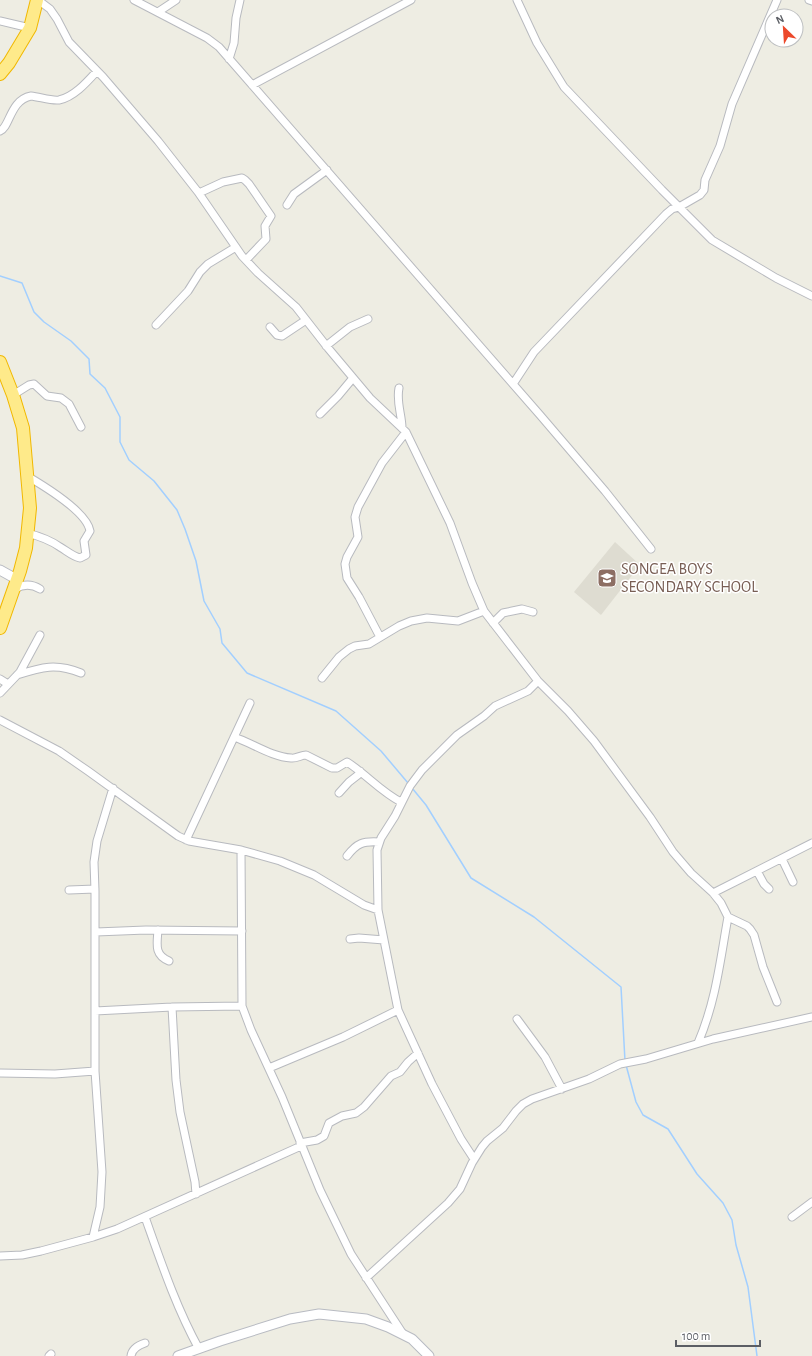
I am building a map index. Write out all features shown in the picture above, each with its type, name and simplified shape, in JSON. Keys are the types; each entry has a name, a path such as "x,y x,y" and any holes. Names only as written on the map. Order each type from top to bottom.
{"highway":[{"path":"0,74 9,63 30,28 38,0"},
{"path":"0,362 13,394 23,428 30,508 26,548 16,584 0,628"}],"street":[{"path":"38,0 50,8 69,42 158,141 199,193 246,260 258,273 296,306 326,346 370,398 404,430"},
{"path":"134,0 214,42 513,384 605,491 651,549"},
{"path":"158,12 176,0"},
{"path":"229,59 234,43 236,18 240,0"},
{"path":"252,84 411,0"},
{"path":"517,0 536,43 564,87 679,207 712,240 776,278 812,296"},
{"path":"513,384 534,352 666,214 672,209 679,207 700,195 704,190 705,180 723,140 732,104 777,0"},
{"path":"0,20 30,28"},
{"path":"0,131 6,126 14,108 27,96 58,100 66,98 97,72"},
{"path":"287,205 294,194 327,170"},
{"path":"199,193 223,182 237,178 246,180 256,193 271,216 265,226 266,239 246,260"},
{"path":"156,325 188,291 200,272 208,264 236,247"},
{"path":"270,327 277,335 282,336 306,320"},
{"path":"326,346 350,327 368,320"},
{"path":"320,414 353,378"},
{"path":"13,394 28,385 34,384 48,396 61,398 69,404 81,427"},
{"path":"399,388 399,407 404,430 450,523 484,612 538,681 568,711 598,747 650,817 673,852 691,873 713,893 721,903 728,917 717,984 710,1010 698,1043"},
{"path":"385,412 399,407"},
{"path":"380,638 359,597 347,578 345,564 347,557 358,538 355,517 358,507 382,463 404,430"},
{"path":"27,476 47,488 75,510 84,519 90,531 84,541 86,555 80,558 75,557 60,546 44,538 27,533"},
{"path":"0,570 18,586 30,585 40,589"},
{"path":"493,623 503,613 522,609 532,612"},
{"path":"322,678 339,657 349,649 355,646 369,644 411,621 427,618 458,621 484,612"},
{"path":"0,693 17,675 40,635"},
{"path":"17,675 39,668 55,667 68,668 81,673"},
{"path":"0,678 8,684"},
{"path":"474,1159 461,1139 432,1084 398,1010 378,910 377,860 379,842 395,816 410,786 422,770 457,735 497,705 528,692 538,681"},
{"path":"186,840 250,703"},
{"path":"0,720 59,751 113,788 178,836 186,840 241,850 280,861 314,875 364,905 378,910"},
{"path":"234,737 249,742 267,752 291,758 305,754 332,768 337,768 347,762 392,798 401,802"},
{"path":"340,793 346,784 358,775 360,771"},
{"path":"93,1237 100,1207 102,1172 95,1071 96,932 94,862 97,841 113,788"},
{"path":"347,856 352,849 361,843 379,842"},
{"path":"713,893 812,843"},
{"path":"241,850 242,1006 320,1190 351,1254 403,1334"},
{"path":"782,859 793,882"},
{"path":"757,871 764,884 769,889"},
{"path":"69,890 95,889"},
{"path":"728,917 747,926 754,935 763,967 777,1002"},
{"path":"96,932 158,930 242,931"},
{"path":"158,930 158,952 160,956 169,962"},
{"path":"350,939 359,938 384,940"},
{"path":"95,1011 172,1007 242,1006"},
{"path":"172,1007 176,1080 180,1112 186,1147 195,1182 196,1194"},
{"path":"269,1068 398,1010"},
{"path":"366,1278 448,1203 460,1189 474,1159 487,1141 503,1128 523,1104 532,1099 589,1079 620,1064 631,1063 665,1054 698,1043 812,1017"},
{"path":"517,1019 545,1057 562,1089"},
{"path":"0,1256 22,1255 93,1237 145,1217 301,1144 321,1138 326,1133 329,1123 342,1116 356,1112 364,1107 391,1076 400,1072 418,1053"},
{"path":"0,1073 55,1074 95,1071"},
{"path":"792,1217 812,1202"},
{"path":"145,1217 169,1284 190,1332 199,1348"},
{"path":"178,1356 290,1319 319,1314 366,1319 388,1327 412,1339 429,1356"},
{"path":"131,1356 131,1352 135,1348 146,1343"}],"shaded area":[{"name":"SONGEA BOYS SECONDARY SCHOOL","path":"615,542 640,565 601,615 574,592"}],"waterway":[{"path":"0,276 22,283 34,312 44,322 71,341 89,359 90,374 105,388 120,417 120,442 129,460 154,481 177,510 196,561 204,601 220,629 222,643 247,673 336,711 381,751 408,783"},
{"path":"412,788 426,805 471,878 534,917 621,987 625,1061"},
{"path":"626,1065 636,1102 643,1115 668,1129 697,1174 723,1203 732,1220 736,1245 748,1287 757,1356"}],"place":[{"name":"SONGEA BOYS SECONDARY SCHOOL","path":"607,578"}]}
